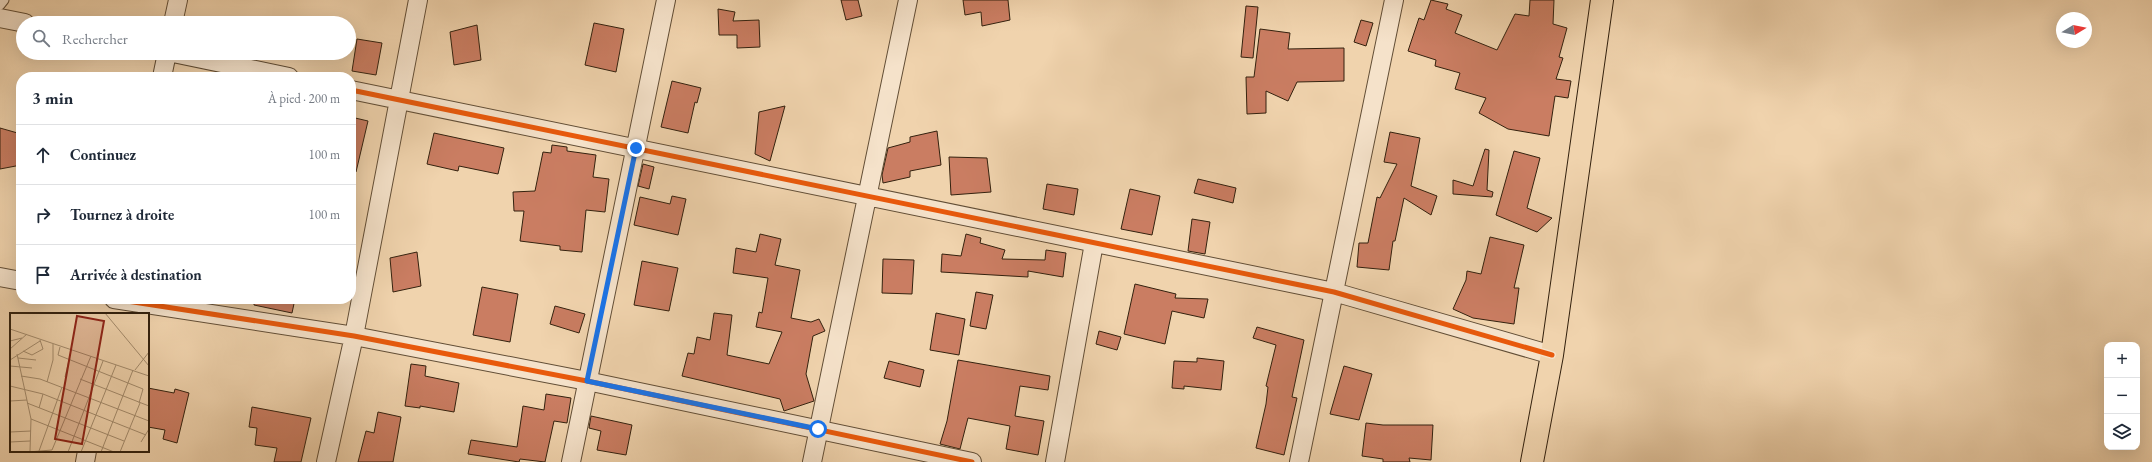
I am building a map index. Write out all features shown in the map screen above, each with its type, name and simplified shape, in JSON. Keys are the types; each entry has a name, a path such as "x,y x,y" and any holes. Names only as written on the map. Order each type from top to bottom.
{"highway":[{"path":"1532,462 1552,355 1602,0"}],"street":[{"path":"175,16 178,0"},
{"path":"326,462 354,336 418,0"},
{"path":"571,462 666,0"},
{"path":"812,462 908,0"},
{"path":"1299,462 1394,0"},
{"path":"0,18 16,21"},
{"path":"163,72 166,60"},
{"path":"206,60 265,72"},
{"path":"356,91 1334,292 1552,355"},
{"path":"1055,462 1094,243"},
{"path":"0,277 16,280"},
{"path":"123,304 354,336 587,381 972,462"},
{"path":"85,462 87,452"}],"lane":[{"path":"0,5 4,0"}],"building":[{"path":"841,0 858,0 862,16 846,20"},
{"path":"963,0 1008,0 1010,20 982,26 981,12 965,15"},
{"path":"1431,0 1448,4 1446,9 1462,15 1455,33 1497,50 1515,14 1529,16 1530,0 1554,0 1553,24 1567,28 1559,57 1563,58 1556,79 1571,81 1568,98 1555,96 1549,136 1508,129 1479,113 1486,98 1455,89 1460,73 1435,66 1436,60 1408,51 1419,18 1424,20"},
{"path":"1246,6 1258,7 1253,58 1241,57"},
{"path":"718,9 735,12 733,21 759,20 760,47 737,48 737,35 719,35"},
{"path":"1361,20 1373,23 1366,46 1354,42"},
{"path":"594,23 624,29 616,72 585,65"},
{"path":"477,25 481,60 454,65 450,32"},
{"path":"1260,29 1290,33 1288,49 1344,48 1344,81 1297,82 1288,101 1266,91 1266,113 1247,114 1246,77 1254,77"},
{"path":"357,39 382,43 376,75 352,71 354,60 356,60"},
{"path":"672,81 701,88 697,103 695,102 688,133 661,127"},
{"path":"785,106 770,161 755,154 759,112"},
{"path":"356,118 368,121 356,172"},
{"path":"0,128 16,133 16,166 0,169"},
{"path":"937,131 941,165 910,171 910,177 883,183 882,175 888,148 910,142 910,137"},
{"path":"1390,132 1420,138 1411,186 1437,196 1431,215 1404,198 1395,241 1393,241 1389,270 1357,267 1359,243 1368,243 1377,197 1380,198 1397,164 1384,162"},
{"path":"434,133 504,148 498,174 459,166 458,171 427,164"},
{"path":"552,145 567,147 567,151 596,155 593,177 609,179 605,212 586,210 582,252 560,250 560,246 520,241 524,211 514,211 513,192 535,191 543,152 551,153"},
{"path":"1485,149 1489,150 1487,190 1493,192 1492,197 1453,194 1453,180 1473,186"},
{"path":"1514,151 1540,158 1527,208 1552,218 1537,232 1496,215"},
{"path":"949,157 987,158 991,192 951,195"},
{"path":"643,164 654,167 649,189 638,186"},
{"path":"1198,179 1236,188 1233,203 1194,193"},
{"path":"1047,184 1078,189 1074,215 1043,209"},
{"path":"1130,189 1160,196 1152,235 1121,229"},
{"path":"672,196 686,199 678,235 634,225 640,197 670,204"},
{"path":"1192,219 1210,222 1205,254 1188,251"},
{"path":"760,234 781,239 775,265 800,270 791,318 811,322 819,319 825,331 813,336 806,374 814,401 784,411 780,399 682,376 688,353 694,354 697,337 710,340 714,313 732,315 727,355 769,364 782,332 756,327 759,312 762,313 768,278 733,273 736,248 756,252"},
{"path":"966,234 981,238 980,243 1005,250 1002,259 1045,260 1046,250 1066,253 1063,277 1028,271 1028,277 941,272 942,254 961,256"},
{"path":"1490,237 1524,245 1514,288 1519,288 1514,324 1473,318 1453,309 1466,280 1467,271 1481,274"},
{"path":"417,252 421,286 393,292 390,258"},
{"path":"883,259 914,260 912,294 882,293"},
{"path":"642,261 678,268 669,311 634,305"},
{"path":"1135,284 1176,294 1175,298 1208,299 1204,318 1172,311 1165,344 1124,334"},
{"path":"482,287 518,294 510,342 473,335"},
{"path":"976,292 993,295 986,329 970,326"},
{"path":"254,304 294,304 292,313"},
{"path":"555,306 585,314 579,333 550,324"},
{"path":"936,313 965,319 959,355 930,350"},
{"path":"1257,327 1304,340 1292,397 1297,398 1284,455 1256,448 1266,404 1268,387 1266,386 1276,345 1253,338"},
{"path":"1099,331 1121,337 1117,350 1096,344"},
{"path":"1197,358 1224,361 1221,390 1184,386 1184,389 1172,388 1174,361 1197,362"},
{"path":"958,360 1050,376 1048,390 1020,386 1015,416 1044,421 1038,455 1006,449 1010,426 968,418 960,449 940,444 947,421"},
{"path":"889,361 924,370 920,387 884,378"},
{"path":"411,364 426,366 425,376 459,383 454,412 420,406 420,408 405,406"},
{"path":"1344,366 1372,374 1359,420 1330,414"},
{"path":"149,388 174,393 175,389 189,393 177,443 163,439 165,430 149,427"},
{"path":"546,394 571,398 567,423 554,421 545,462 520,459 519,462 468,454 471,440 517,447 523,406 544,410"},
{"path":"252,407 311,418 301,462 274,462 277,448 255,445 257,428 249,427"},
{"path":"378,412 401,417 393,462 358,462 366,431 374,433"},
{"path":"591,416 632,425 626,455 597,450 601,431 589,428"},
{"path":"1366,423 1383,425 1433,425 1431,460 1409,458 1410,462 1383,462 1383,459 1362,456"}],"cycle path":[{"path":"356,91 1334,292 1552,355"},
{"path":"146,304 354,336 587,381 972,462"}],"route":[{"path":"636,148 587,381 818,429"}]}
